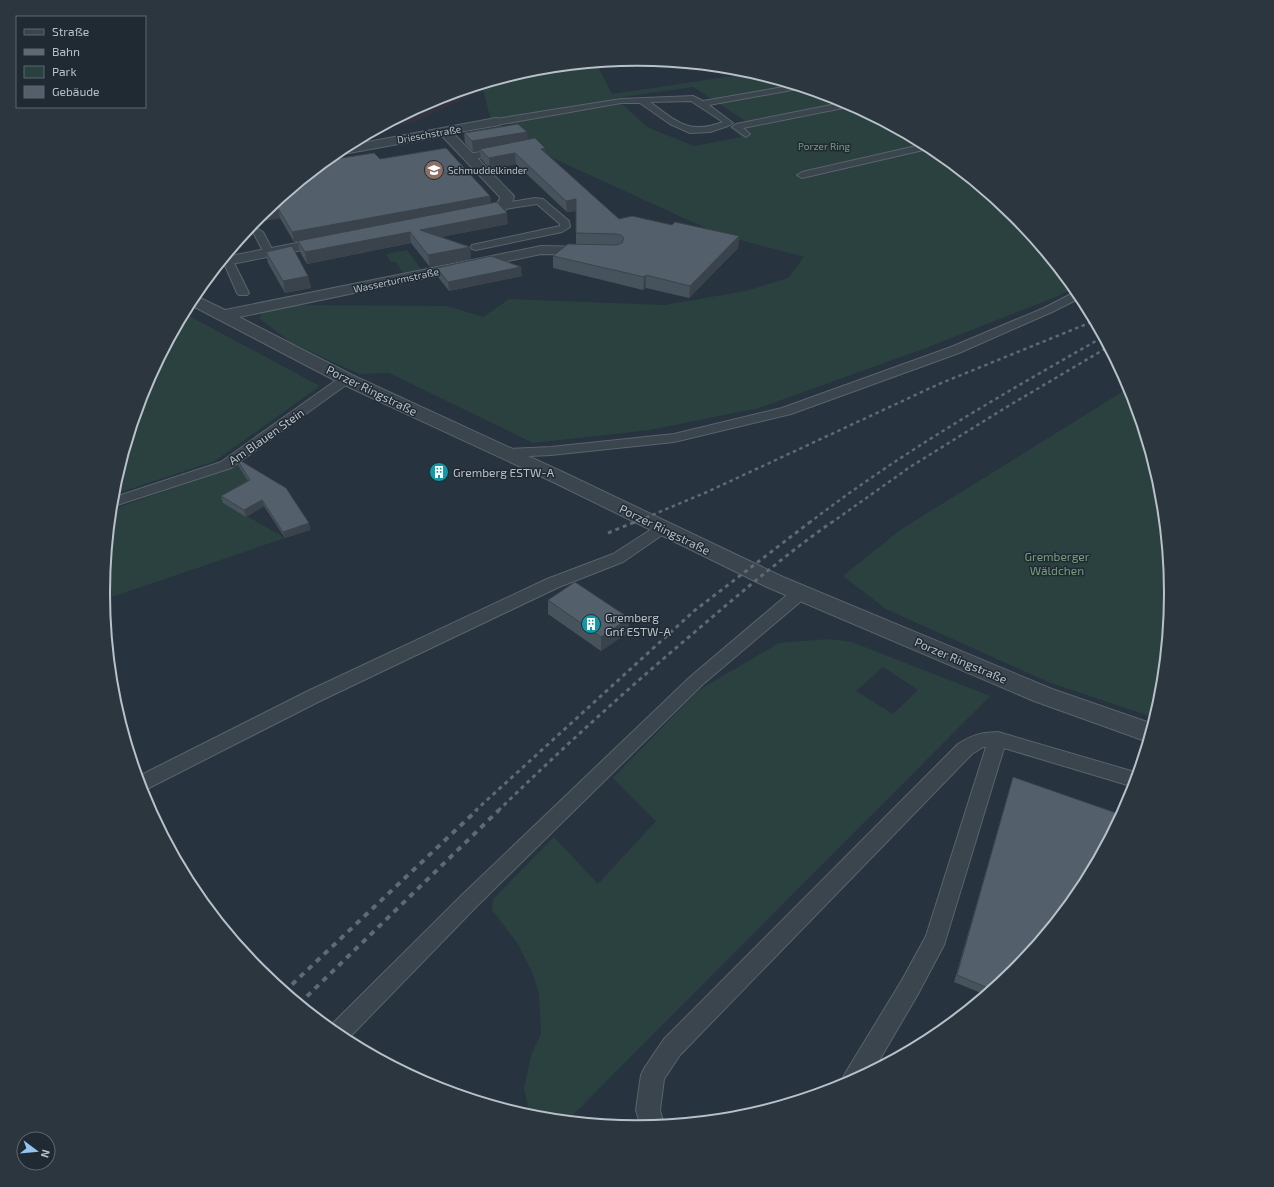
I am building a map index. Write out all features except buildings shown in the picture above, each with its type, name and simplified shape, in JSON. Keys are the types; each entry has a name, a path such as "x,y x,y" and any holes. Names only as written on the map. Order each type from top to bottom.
{"street":[{"name":"Drieschstraße","path":"356,148 496,122"},
{"path":"444,131 507,196 505,206 461,217"},
{"path":"229,260 343,238"},
{"name":"Wasserturmstraße","path":"224,315 541,250 602,251"},
{"name":"Porzer Ringstraße","path":"197,302 346,379 507,453 800,593 1043,695 1147,731"}],"lane":[{"path":"702,104 790,89"},
{"path":"496,122 621,101 642,100 693,98 729,123 716,129 689,130 658,112 642,100"},
{"path":"746,134 736,127 839,106"},
{"path":"802,175 919,148"},
{"path":"469,157 508,150"},
{"path":"476,247 562,229 565,227 564,223 540,201 530,201 505,206"},
{"path":"258,232 269,253"},
{"path":"226,264 243,293"},
{"path":"507,453 551,451 674,438 786,411 955,350 1048,310 1074,297"},
{"name":"Am Blauen Stein","path":"118,501 226,465 346,379"},
{"path":"145,782 314,696 553,583 618,558 663,528"},
{"path":"342,1030 470,900 696,680 800,593"},
{"path":"859,1072 910,987 936,938 998,739"},
{"path":"651,1121 648,1110 654,1075 672,1047 965,749 979,740 998,739 1131,778"}],"shaded area":[{"path":"479,91 479,92 414,123 393,126 435,106"}],"green space":[{"name":"Porzer Ring","path":"598,67 612,94 736,75 774,84 839,106 870,120 930,155 985,197 1010,221 1034,246 1069,290 1058,296 926,348 759,408 650,430 533,443 389,373 359,374 290,342 260,319 261,314 271,310 295,305 447,306 483,317 509,299 664,305 746,291 788,278 804,257 721,235 537,151 504,119 491,121 483,89 534,76 568,71","holes":["693,87 747,122 728,126 741,137 694,146 647,127 616,98"]},
{"path":"407,250 421,269 403,273 396,262 391,262 386,254"},
{"path":"189,316 320,386 215,461 120,492 127,457 137,424 164,360"},
{"name":"Gremberger Wäldchen","path":"1124,391 1137,424 1147,457 1160,525 1163,559 1163,628 1160,662 1150,716 1048,682 886,609 843,576 900,530"},
{"path":"238,465 260,482 224,503 285,538 110,598 111,559 117,508"},
{"path":"828,639 852,642 990,696 572,1116 528,1110 524,1088 531,1056 541,1033 539,994 532,972 518,944 492,910 493,899 554,837 598,884 656,821 613,778 699,690 779,643","holes":["883,667 918,690 893,714 856,691"]}],"railway":[{"path":"633,523 707,492 939,384 1090,323"},
{"path":"809,523 844,497 916,448 990,402 1099,339"},
{"path":"831,523 910,467 1104,349"},
{"path":"608,533 635,522"},
{"path":"475,811 694,611 810,522"},
{"path":"499,810 521,788 665,657 760,577 832,522"},
{"path":"288,989 477,810"},
{"path":"302,1001 499,810"}],"place":[{"name":"Schmuddelkinder","path":"434,170"},
{"name":"Gremberg ESTW-A","path":"439,472"},
{"name":"Gremberg Gnf ESTW-A","path":"591,624"}]}
